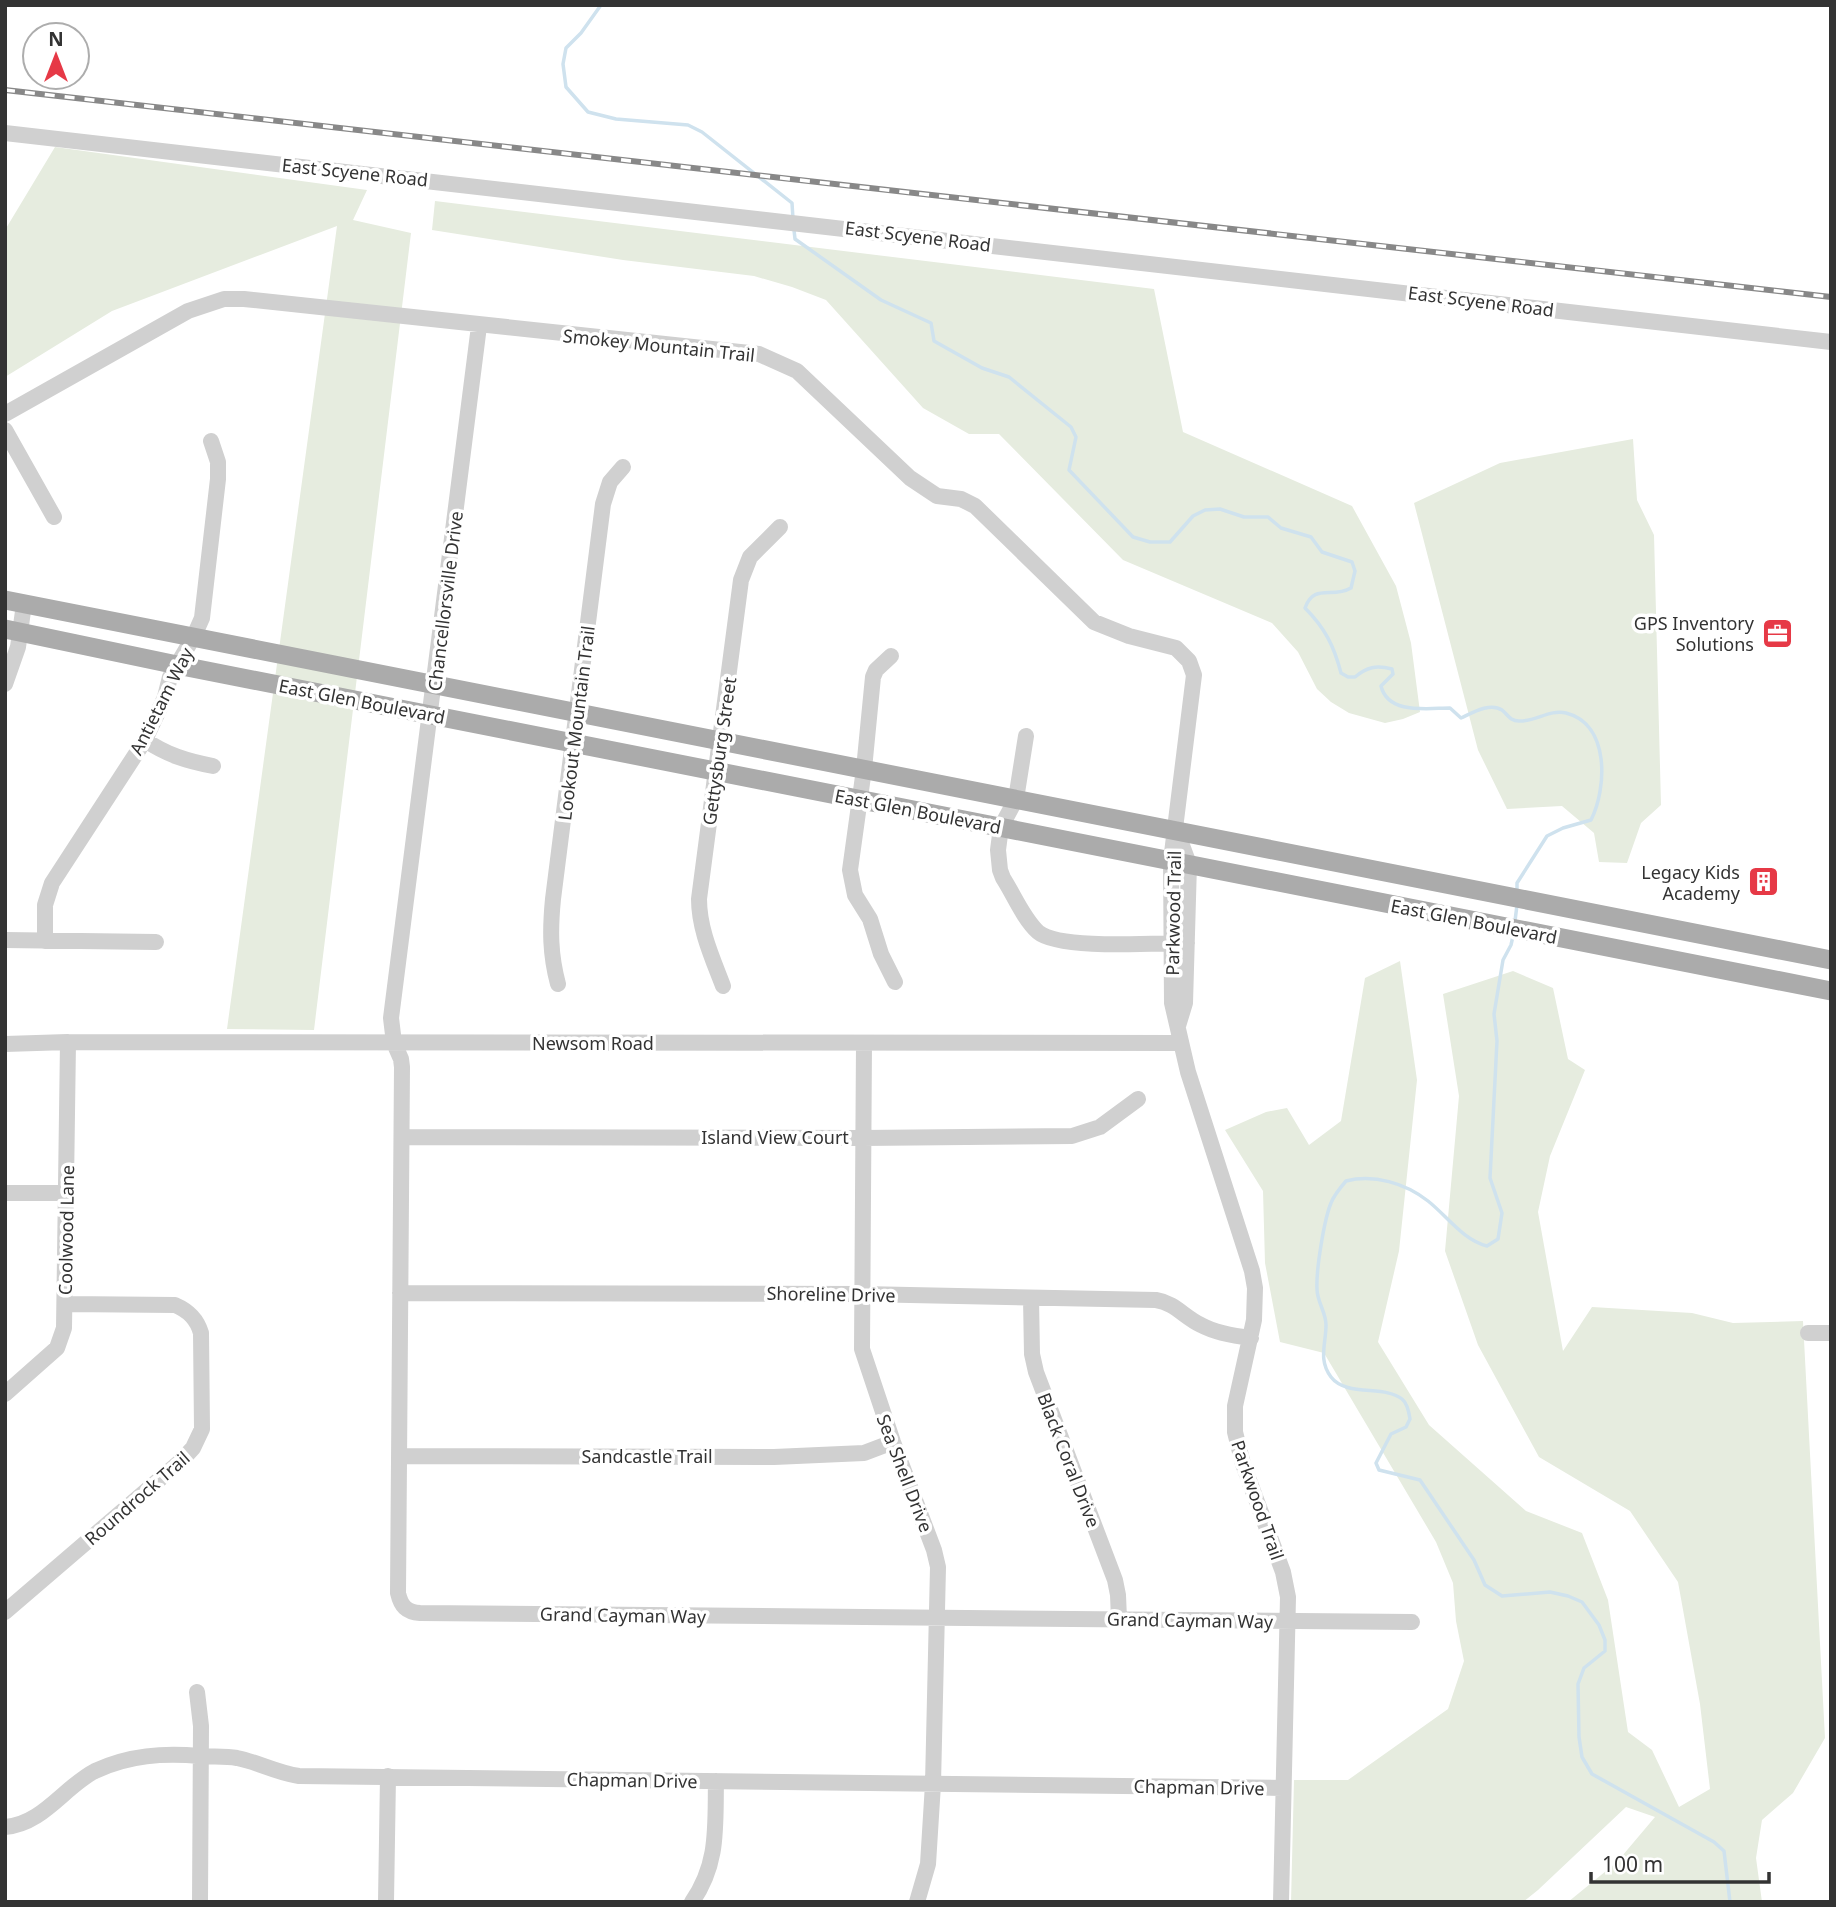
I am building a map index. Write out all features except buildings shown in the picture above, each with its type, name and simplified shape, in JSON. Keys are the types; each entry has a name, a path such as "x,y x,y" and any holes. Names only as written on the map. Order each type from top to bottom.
{"main road":[{"name":"East Glen Boulevard","path":"15,602 1831,960"},
{"name":"East Glen Boulevard","path":"13,631 1831,991"}],"street":[{"name":"East Scyene Road","path":"5,132 1831,342"},
{"name":"Smokey Mountain Trail","path":"5,414 188,311 224,299 759,354 797,371 910,478 937,496 961,499 975,506 1094,622 1129,636 1176,648 1189,661 1194,675 1176,830"},
{"name":"Chancellorsville Drive","path":"394,1043 391,1018 393,991 431,715 479,326"},
{"path":"5,430 54,517"},
{"name":"Antietam Way","path":"45,941 46,905 52,883 145,740 165,697 170,677 202,618 218,479 218,462 211,441"},
{"name":"Lookout Mountain Trail","path":"558,984 551,958 550,935 603,504 610,482 623,467"},
{"name":"Gettysburg Street","path":"723,986 699,916 716,771 741,580 750,557 780,527"},
{"path":"5,684 9,678 15,602"},
{"path":"891,656 876,670 873,677 850,870 855,895 870,919 881,954 895,982"},
{"path":"1026,736 1016,799 1001,827 998,850 1000,870 1031,924 1040,934 1065,943 1179,943"},
{"path":"145,740 162,752 182,760 213,766"},
{"name":"Parkwood Trail","path":"1176,830 1180,863 1179,943 1172,1003 1181,1043 1226,1196 1252,1271 1255,1307 1251,1338 1235,1406 1235,1432 1243,1464 1283,1572 1288,1597 1281,1902"},
{"path":"5,940 156,942"},
{"name":"Coolwood Lane","path":"5,1394 57,1348 64,1328 68,1042"},
{"name":"Grand Cayman Way","path":"394,1043 402,1067 398,1593 404,1607 411,1612 1412,1622"},
{"name":"Sea Shell Drive","path":"864,1043 862,1349 938,1567 933,1784 928,1864 917,1902"},
{"name":"Newsom Road","path":"5,1044 1181,1043"},
{"name":"Island View Court","path":"402,1137 1072,1136 1100,1127 1138,1099"},
{"path":"5,1193 66,1193"},
{"name":"Shoreline Drive","path":"400,1293 862,1294 1165,1301 1202,1326 1251,1338"},
{"name":"Black Coral Drive","path":"1031,1298 1032,1354 1036,1372 1115,1580 1119,1619"},
{"name":"Roundrock Trail","path":"5,1612 182,1460 193,1448 202,1429 201,1333 198,1322 175,1305 65,1304"},
{"path":"1808,1333 1831,1333"},
{"name":"Sandcastle Trail","path":"400,1456 774,1457 864,1453 893,1442"},
{"path":"197,1692 201,1726 200,1902"},
{"name":"Chapman Drive","path":"5,1827 12,1827 39,1815 77,1782 95,1771 129,1758 170,1753 235,1758 280,1773 299,1776 1283,1788"},
{"path":"386,1902 388,1776"},
{"path":"692,1902 702,1887 713,1855 716,1781"}],"shaded area":[{"path":"55,147 367,190 353,220 411,233 314,1030 227,1029 337,226 112,311 5,377 5,230"},
{"path":"435,201 1154,289 1183,432 1352,506 1396,586 1411,643 1420,712 1385,723 1349,713 1317,689 1298,652 1272,623 1123,560 999,434 969,434 923,408 826,300 754,276 623,260 432,230"},
{"path":"1633,439 1637,500 1654,535 1661,805 1641,823 1627,863 1599,862 1594,833 1562,806 1507,809 1478,750 1414,503 1500,463"},
{"path":"1400,961 1417,1080 1399,1251 1378,1342 1429,1425 1526,1511 1582,1533 1608,1600 1628,1732 1652,1750 1679,1807 1710,1789 1700,1704 1678,1582 1630,1511 1539,1457 1478,1345 1445,1251 1459,1096 1443,994 1513,971 1553,988 1568,1059 1585,1070 1550,1156 1538,1212 1563,1351 1592,1307 1692,1313 1733,1323 1803,1321 1825,1738 1793,1793 1762,1820 1756,1858 1762,1902 1568,1902 1617,1862 1655,1817 1626,1807 1523,1902 1291,1902 1294,1780 1348,1780 1448,1709 1464,1661 1456,1621 1453,1583 1436,1542 1324,1353 1280,1342 1265,1263 1263,1191 1225,1130 1266,1112 1287,1108 1309,1145 1341,1121 1365,978"}],"waterway":[{"path":"601,5 581,33 566,48 563,64 566,87 588,112 616,119 688,125 702,132 792,203 793,219"},
{"path":"794,230 795,239 881,300 931,323 934,341 982,368 1009,377 1071,427 1076,437 1069,470 1133,537 1150,542 1170,542 1193,516 1205,510 1220,509 1244,517 1268,517 1281,528 1311,537 1322,552 1352,562 1355,571 1351,588 1313,596 1305,608 1328,638 1341,673 1355,677 1372,668 1392,669 1393,674 1381,686 1392,702 1410,708 1450,708 1461,718 1492,707 1502,710 1516,721 1560,712 1580,719 1591,730 1601,759 1602,775 1596,807 1591,820 1547,836 1517,883 1517,890"},
{"path":"1515,921 1517,905"},
{"path":"1513,936 1503,960 1494,1014 1497,1041 1490,1178 1502,1213 1498,1239 1487,1246 1470,1239 1428,1201 1399,1185 1367,1179 1346,1181 1331,1203 1319,1258 1317,1289 1326,1320 1325,1364 1331,1377 1346,1387 1386,1392 1404,1401 1410,1419 1406,1427 1391,1434 1376,1463 1379,1470 1420,1480 1474,1560 1485,1585 1502,1596 1550,1592 1582,1602 1599,1625 1605,1640 1605,1651 1584,1668 1578,1684 1582,1757 1592,1774 1714,1842 1724,1851 1730,1902"}],"railway":[{"path":"5,90 1831,297"}],"place":[{"name":"GPS Inventory Solutions","path":"1777,633"},
{"name":"Legacy Kids Academy","path":"1763,882"}]}
